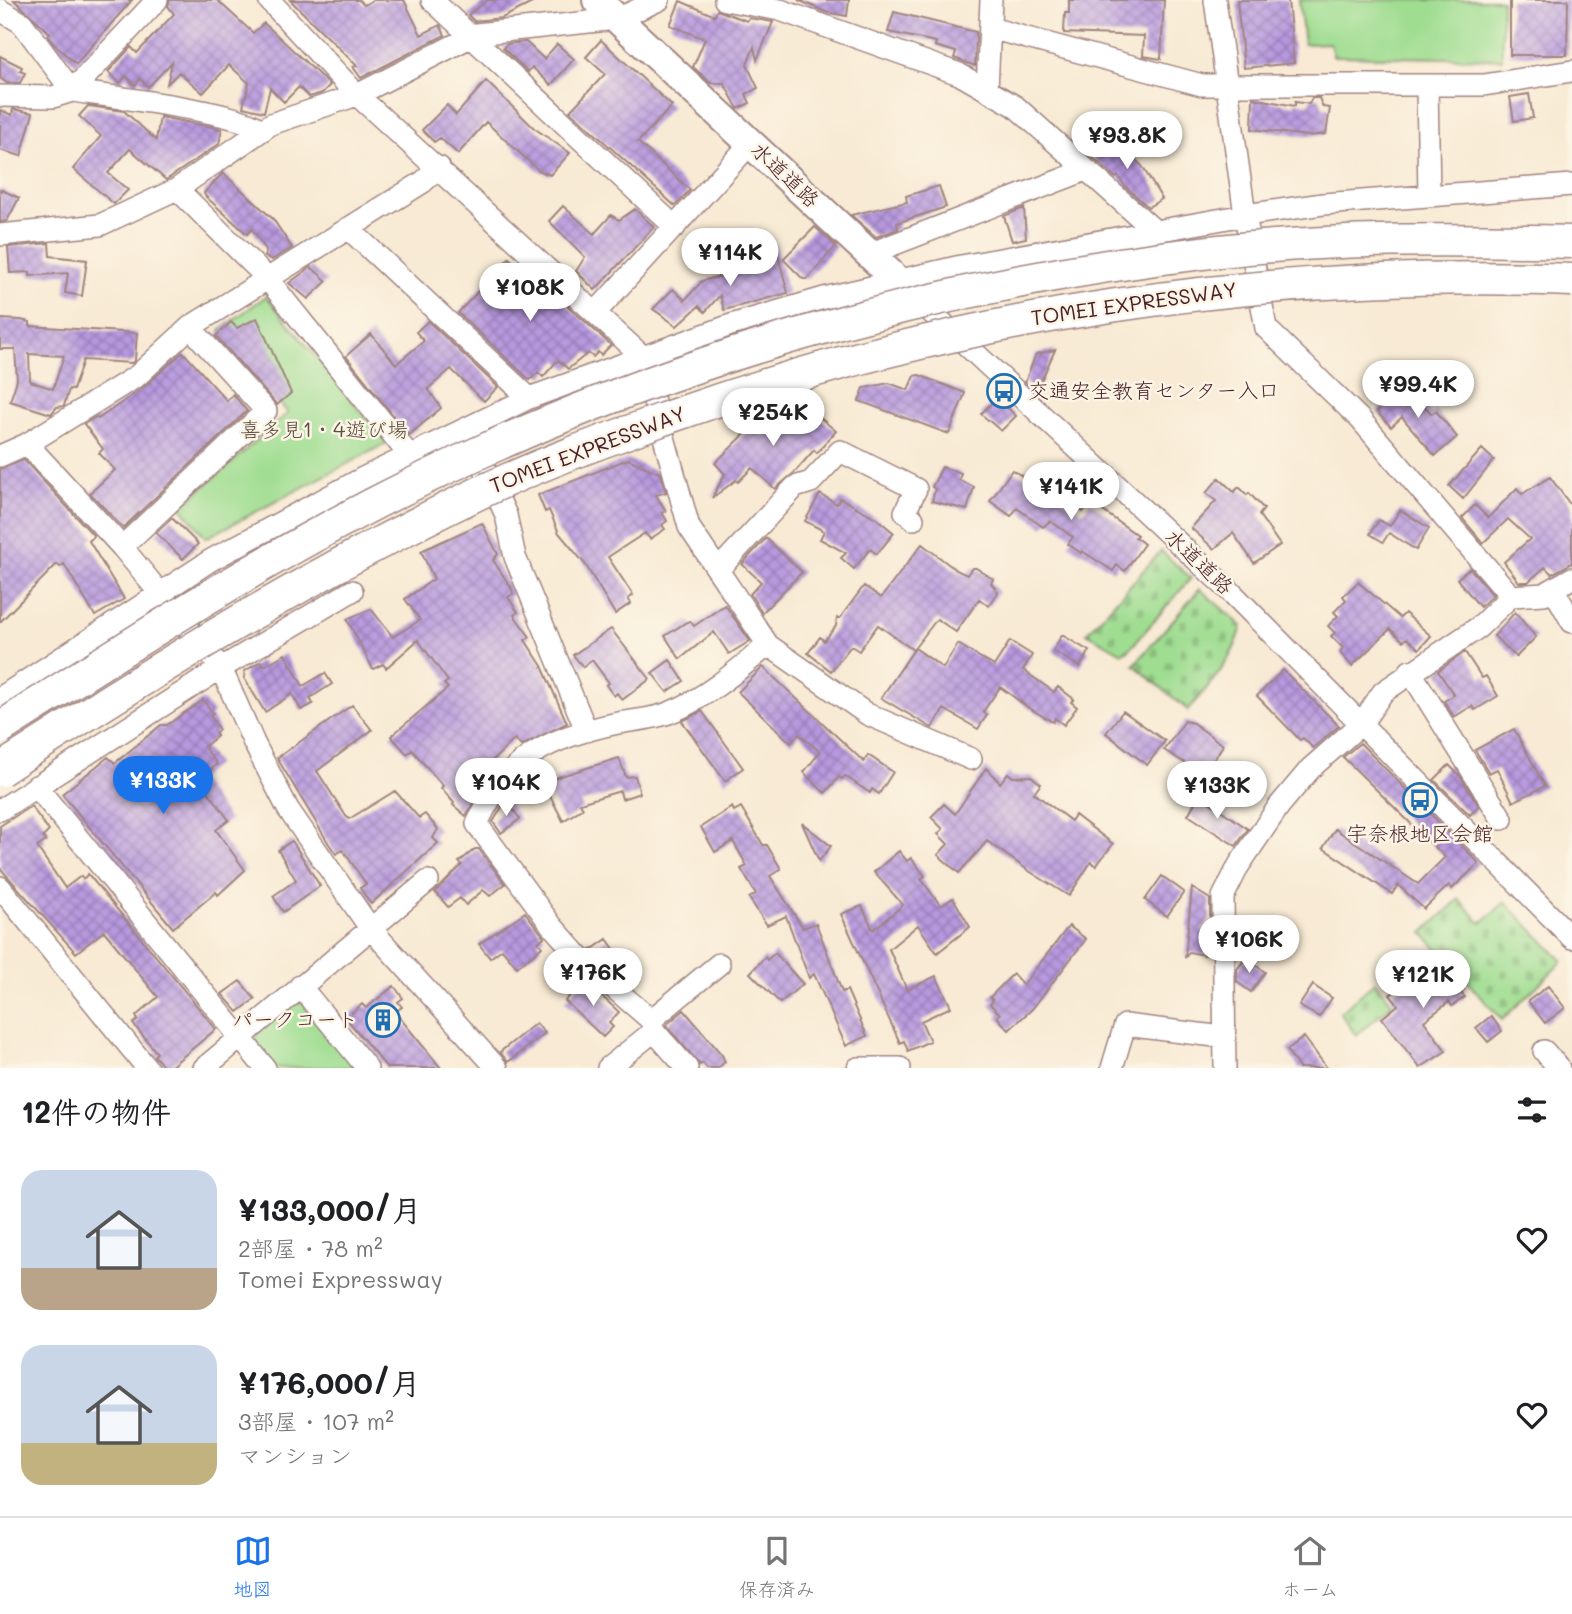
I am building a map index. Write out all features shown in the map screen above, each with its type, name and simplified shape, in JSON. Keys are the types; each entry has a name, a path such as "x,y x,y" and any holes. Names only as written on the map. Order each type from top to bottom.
{"highway":[{"name":"TOMEI EXPRESSWAY","path":"0,728 178,614 392,494 544,424 611,397 803,333 995,286 1213,252 1396,241 1572,242"},
{"name":"TOMEI EXPRESSWAY","path":"0,771 215,634 412,526 484,490 561,458 736,394 855,359 1003,324 1101,305 1236,288 1343,281 1485,277 1572,280"}],"main road":[{"name":"水道道路","path":"597,0 897,280"}],"street":[{"path":"72,91 157,0"},
{"path":"269,0 357,95 439,167 641,355 689,527 768,645 867,714 971,759"},
{"path":"432,0 469,38 676,227"},
{"path":"0,235 100,225 177,189 261,131 357,95 469,38 494,31 617,19 659,0"},
{"path":"725,0 782,5 960,74 1015,106 1155,231"},
{"path":"987,90 991,0"},
{"path":"1215,0 1245,215 1266,328 1360,419 1511,596"},
{"path":"0,10 22,23 72,91"},
{"path":"990,28 1202,85 1484,85 1572,71"},
{"path":"1427,85 1429,195"},
{"path":"0,96 53,97 72,91 207,112 251,122 261,131"},
{"path":"596,312 751,144"},
{"path":"0,456 27,444 137,376 190,327 266,277 423,182 439,167"},
{"path":"869,254 1086,170"},
{"path":"0,698 160,593 278,523 409,455 529,398 731,324 897,280 1024,252 1245,215 1429,195 1572,185"},
{"path":"177,189 266,277 409,455"},
{"path":"348,228 529,398"},
{"name":"水道道路","path":"897,280 1232,593 1572,938"},
{"path":"122,547 266,411 190,327"},
{"path":"466,426 506,514 515,557 586,730"},
{"path":"27,444 122,547 221,668 254,743 288,809 370,928 497,1068"},
{"path":"718,570 795,487 811,482 840,451 916,489 905,512 913,519"},
{"path":"1225,1068 1223,1037 1226,909 1223,897 1239,865 1279,806 1311,768 1362,723 1383,692 1410,671 1479,627 1511,596 1544,594 1563,584 1572,622"},
{"path":"0,810 221,668 352,591"},
{"path":"687,1068 652,1025 585,963 552,926 477,824 520,761 545,745 586,730 671,713 733,673 768,645"},
{"path":"1410,671 1502,819"},
{"path":"36,786 265,1068"},
{"path":"204,1068 428,881"},
{"path":"0,887 147,1068"},
{"path":"608,1068 719,964"},
{"path":"300,986 367,1068"},
{"path":"1112,1068 1125,1025 1223,1037"},
{"path":"1544,1051 1559,1068"},
{"path":"858,1068 900,1068"}],"green space":[{"path":"1299,0 1502,0 1502,59 1333,56 1330,43 1304,44"},
{"name":"喜多見1・4遊び場","path":"266,296 387,443 206,538 181,507 288,413 220,330"},
{"path":"1161,551 1191,578 1129,650 1122,653 1087,633"},
{"path":"1200,589 1242,626 1227,661 1188,710 1134,665"},
{"path":"1459,899 1481,923 1505,902 1563,961 1502,1020 1423,933"},
{"path":"1375,982 1393,1004 1356,1035 1340,1013"},
{"path":"295,1001 305,1001 360,1068 275,1068 254,1042 257,1031"}],"building":[{"path":"14,0 132,0 76,64 54,44 48,36 50,33"},
{"path":"170,0 217,0 253,33 264,23 330,85 322,93 309,97 299,87 284,102 270,88 264,112 243,107 249,83 229,65 203,93 179,72 167,84 172,62 148,87 140,79 135,85 126,76 120,83 108,72 131,47 137,53 174,14 168,6"},
{"path":"290,0 359,0 364,5 373,0 404,0 421,35 440,25 445,35 361,78 353,67 357,66"},
{"path":"488,0 538,0 502,18 474,21 468,15"},
{"path":"798,0 849,0 847,16 826,12"},
{"path":"1069,0 1164,0 1161,59 1143,56 1144,36 1064,33"},
{"path":"1237,0 1288,0 1294,63 1244,68"},
{"path":"1510,0 1568,0 1567,55 1510,55"},
{"path":"680,1 715,16 717,10 747,21 749,18 773,22 757,60 754,47 747,65 758,88 746,94 750,103 738,109 724,83 711,83 693,67 705,39 670,25"},
{"path":"894,12 976,32 975,66 954,58 956,52 935,46 936,42 888,32"},
{"path":"601,40 672,106 638,142 690,190 675,206 570,111 605,74 586,57"},
{"path":"526,42 544,59 557,44 574,59 551,85 532,67 528,72 503,48 507,44"},
{"path":"0,56 22,67 20,71 25,73 20,83 7,83 0,78"},
{"path":"486,81 534,128 570,153 550,175 538,170 486,122 458,154 440,138 434,142 422,130 447,105 456,115"},
{"path":"1529,94 1533,118 1514,121 1510,97"},
{"path":"1253,98 1295,106 1295,102 1309,104 1312,98 1319,98 1323,107 1330,108 1326,134 1308,136 1252,129"},
{"path":"88,106 124,111 156,140 160,117 222,129 219,144 166,180 130,149 108,173 128,190 114,204 73,169 101,136 79,116"},
{"path":"13,109 33,113 21,156 0,150 0,110 12,115"},
{"path":"1112,136 1142,166 1162,199 1148,207 1118,176 1116,178 1092,157"},
{"path":"223,173 273,219 292,248 272,260 265,257 266,250 252,229 247,234 205,196 204,193"},
{"path":"939,186 946,207 897,223 898,229 876,237 851,215 907,202 906,196"},
{"path":"0,189 19,198 7,221 0,222"},
{"path":"563,206 594,234 611,215 619,220 635,209 654,227 595,290 576,271 585,257 549,221"},
{"path":"1024,208 1026,238 1012,241 1004,216"},
{"path":"815,227 836,246 807,279 803,279 783,259"},
{"path":"766,236 775,244 788,293 724,310 720,295 705,312 699,306 677,326 653,309 673,289 685,300 702,281 770,263 755,249"},
{"path":"49,243 50,256 87,260 82,296 65,293 68,273 30,276 30,272 10,273 8,247"},
{"path":"509,258 545,293 549,289 611,345 601,355 598,352 593,357 588,353 568,369 558,360 543,377 538,372 530,380 458,313"},
{"path":"311,267 327,281 308,299 289,283"},
{"path":"257,318 291,393 277,405 216,336 231,322 237,328"},
{"path":"0,319 30,322 30,326 137,333 135,360 132,363 83,360 73,390 69,389 64,406 57,407 51,414 10,401 17,380 15,349 0,349","holes":["29,354 64,356 53,389 30,381"]},
{"path":"428,321 498,387 484,401 451,369 428,389 441,408 409,435 346,356 371,334 396,364 424,341 416,332"},
{"path":"1055,350 1036,392 1025,382 1036,354"},
{"path":"183,352 227,401 233,394 247,411 123,528 90,493 115,470 99,453 103,449 84,424 96,417 98,419 144,387"},
{"path":"919,375 965,393 949,434 859,401 864,388 889,383 908,390 914,376"},
{"path":"1405,386 1432,414 1436,411 1457,437 1435,456 1402,417 1391,427 1377,412"},
{"path":"997,397 1016,416 1001,431 981,414"},
{"path":"800,408 806,430 818,416 836,431 817,453 814,450 794,473 775,489 752,468 738,482 736,480 712,498 725,474 715,463 746,433 743,422"},
{"path":"1482,449 1494,460 1463,499 1449,486"},
{"path":"628,459 661,474 666,492 656,495 666,511 662,513 667,521 662,525 665,529 650,539 645,533 608,557 633,595 628,599 631,603 615,614 585,564 559,533 549,510 545,512 538,495"},
{"path":"24,460 94,536 89,541 124,599 95,616 64,564 60,567 57,564 0,622 0,469"},
{"path":"942,467 961,473 959,480 974,487 967,510 932,501 935,489 932,487"},
{"path":"1012,470 1083,512 1090,502 1137,535 1135,537 1144,544 1125,571 1117,565 1113,571 1082,551 1081,553 1068,544 1073,537 1050,521 1043,527 1017,508 1011,516 990,501"},
{"path":"1550,477 1572,507 1572,563 1552,574 1545,567 1528,582 1519,582 1504,562 1530,539 1508,519 1483,543 1462,518 1475,505 1488,518 1517,488 1522,494"},
{"path":"1219,478 1234,492 1239,487 1247,495 1249,493 1264,509 1259,515 1280,545 1254,563 1233,533 1214,549 1191,528 1216,501 1206,493"},
{"path":"820,494 837,504 840,498 876,518 894,533 877,554 870,549 854,569 841,558 846,553 820,539 824,531 805,521"},
{"path":"1400,510 1429,528 1416,550 1389,533 1383,542 1370,534 1379,520 1390,526"},
{"path":"172,518 198,544 183,559 156,533"},
{"path":"482,523 498,554 493,560 512,589 513,594 508,597 518,612 514,615 530,637 525,640 542,666 567,723 521,746 515,739 470,782 481,790 466,816 453,805 441,788 443,786 412,750 407,754 391,736 448,688 444,684 448,681 418,640 386,668 383,664 373,669 347,619 371,609 393,637 420,620 405,599 434,579 421,551"},
{"path":"766,538 802,572 762,613 750,594 761,582 742,564"},
{"path":"922,544 956,570 967,575 972,568 976,568 993,579 991,583 998,592 989,606 979,599 956,632 937,619 913,650 878,625 859,651 851,646 831,671 808,653 820,637 824,641 836,626 837,618 840,618 864,586 881,598"},
{"path":"1470,568 1493,595 1480,607 1457,579"},
{"path":"1358,582 1400,618 1405,613 1431,636 1419,649 1407,638 1403,641 1390,629 1352,666 1340,652 1343,648 1331,636 1335,633 1328,626 1338,616 1334,612 1346,600 1343,596"},
{"path":"725,605 750,641 729,654 714,632 680,659 665,636 690,621 694,626"},
{"path":"1515,612 1536,637 1516,657 1494,636"},
{"path":"611,629 650,679 622,700 617,693 614,696 606,685 609,683 592,660 583,667 573,655"},
{"path":"1062,635 1089,651 1080,667 1053,651"},
{"path":"1010,641 1032,655 1023,670 1054,692 1058,687 1074,699 1071,702 1077,707 1064,725 1055,718 1053,722 1029,708 1000,687 983,712 987,715 978,729 944,709 932,728 881,698 915,648 943,668 958,644 994,666"},
{"path":"1465,652 1482,678 1486,676 1498,696 1475,710 1472,706 1454,717 1444,701 1454,695 1438,671"},
{"path":"285,654 303,686 325,673 332,684 310,698 313,704 301,710 292,694 265,712 244,678 245,671 261,661 264,666"},
{"path":"670,660 684,681 667,692 652,673"},
{"path":"763,667 864,762 868,755 893,772 879,794 872,789 870,793 845,776 842,779 839,777 825,793 808,777 804,772 820,752 799,734 791,743 738,692"},
{"path":"1283,670 1339,726 1313,748 1303,738 1300,740 1257,696"},
{"path":"203,700 213,713 210,715 219,730 215,733 217,736 204,747 217,764 199,779 229,820 216,830 245,870 218,895 216,892 173,928 62,794 108,757 115,763 161,725 167,725"},
{"path":"352,705 372,730 317,771 346,816 349,819 395,791 419,818 425,814 438,829 433,838 438,843 371,904 360,888 366,884 343,850 336,854 277,758"},
{"path":"702,711 743,768 725,781 682,721"},
{"path":"1123,711 1165,741 1147,765 1106,733"},
{"path":"1185,721 1193,723 1223,745 1202,779 1191,771 1193,768 1164,750"},
{"path":"1514,729 1545,786 1513,802 1497,769 1489,773 1475,750"},
{"path":"1360,743 1479,863 1452,889 1449,885 1424,909 1398,885 1392,894 1323,848 1335,829 1418,884 1445,857 1343,757"},
{"path":"619,758 626,777 635,776 640,793 622,799 620,791 580,803 583,808 563,821 545,786 558,777"},
{"path":"1449,765 1460,776 1479,806 1470,815 1434,780"},
{"path":"986,768 1000,783 1008,773 1013,777 1031,776 1041,784 1034,793 1071,821 1075,815 1113,844 1096,866 1091,862 1069,896 987,841 959,873 938,855 948,844 938,834 943,829 931,817 944,804 955,814"},
{"path":"1199,795 1248,829 1236,846 1188,815"},
{"path":"506,800 520,819 501,833 493,822"},
{"path":"31,806 49,831 43,837 46,841 37,847 65,888 88,874 216,1029 169,1068 164,1068 154,1056 157,1053 133,1024 138,1020 136,1016 158,997 104,931 76,953 0,868 0,826"},
{"path":"732,807 734,811 741,807 763,845 767,845 781,869 770,876 803,928 816,923 842,992 847,990 867,1036 846,1046 814,974 809,978 786,916 767,925 749,898 756,894 741,869 747,866 733,841 715,852 701,827"},
{"path":"802,823 831,846 819,861"},
{"path":"292,841 320,886 283,912 273,896 296,880 278,850"},
{"path":"475,849 479,849 505,884 490,896 483,890 466,905 460,898 448,907 435,892 462,865 459,862"},
{"path":"899,851 907,861 911,858 925,876 921,879 941,906 953,898 970,927 937,953 918,925 889,949 907,990 936,976 951,1007 921,1021 930,1041 908,1051 904,1041 900,1043 841,914 862,906 873,930 903,905 874,872"},
{"path":"1162,876 1184,892 1167,916 1145,900"},
{"path":"1192,888 1210,899 1210,918 1202,931 1210,932 1210,946 1206,943 1205,955 1189,952 1185,958"},
{"path":"525,912 544,937 538,942 542,947 517,967 502,949 490,958 479,944"},
{"path":"1069,926 1086,939 1032,1009 1009,1030 997,1017 1000,1014 990,1004 993,1001 990,997 1013,974 1023,985"},
{"path":"607,939 622,960 611,968 591,950"},
{"path":"775,953 803,984 780,1003 750,973 765,957 767,960"},
{"path":"1439,957 1464,990 1461,993 1465,997 1452,1006 1449,1002 1424,1021 1446,1051 1420,1068 1382,1018 1398,1005 1390,995"},
{"path":"1246,958 1265,972 1251,992 1237,982 1237,969"},
{"path":"584,980 619,1012 609,1023 613,1027 603,1037 565,1001"},
{"path":"240,981 255,999 238,1012 222,994"},
{"path":"1313,985 1332,998 1319,1017 1299,1006"},
{"name":"パークコート","path":"394,986 403,998 398,1002 402,1007 395,1012 441,1068 387,1068 346,1018 362,1004 366,1008"},
{"path":"1548,986 1565,1008 1545,1023 1528,1001"},
{"path":"684,1010 722,1055 725,1062 718,1068 707,1068 703,1063 700,1065 666,1025"},
{"path":"1491,1016 1502,1031 1488,1042 1476,1028"},
{"path":"536,1023 545,1033 508,1062 500,1052"},
{"path":"1304,1037 1327,1068 1299,1068 1287,1050"}],"place":[{"name":"交通安全教育センター入口","path":"1004,391"},
{"name":"宇奈根地区会館","path":"1420,800"},
{"name":"パークコート","path":"383,1020"}]}
